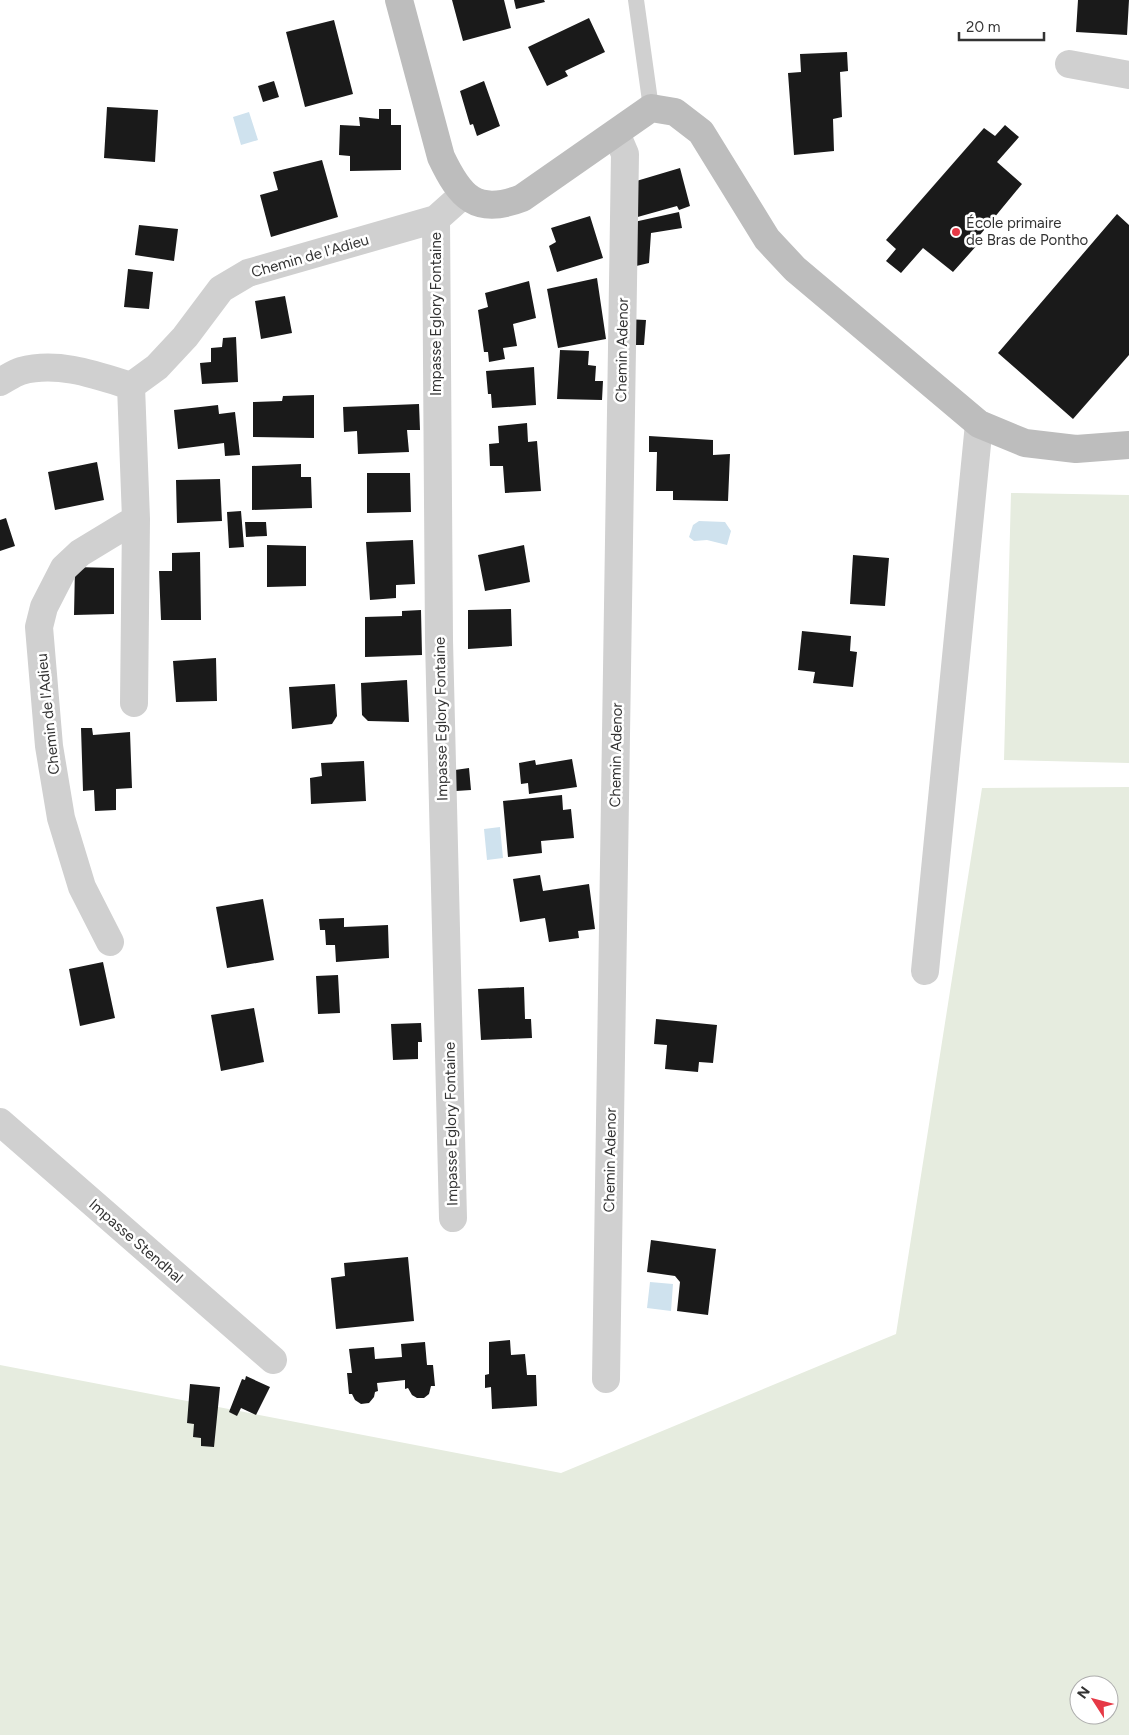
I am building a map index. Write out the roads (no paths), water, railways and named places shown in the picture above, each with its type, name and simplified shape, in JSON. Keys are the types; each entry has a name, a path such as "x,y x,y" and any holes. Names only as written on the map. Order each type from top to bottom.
{"main road":[{"path":"399,0 441,156 450,177 464,194 483,205 502,206 522,198 651,108 675,112 701,132 772,245 795,269 979,424 1025,443 1076,449 1129,445"}],"street":[{"path":"1069,64 1129,75"},
{"name":"Chemin Adenor","path":"606,1379 625,154 616,133"},
{"name":"Chemin de l'Adieu","path":"131,386 157,367 185,337 221,289 248,273 436,219 464,194"},
{"name":"Impasse Eglory Fontaine","path":"436,219 439,640 453,1218"},
{"path":"0,382 20,372 52,368 86,372 131,386 136,519 134,703"},
{"path":"925,971 979,424"},
{"name":"Chemin de l'Adieu","path":"110,942 82,887 61,818 49,746 39,627 44,607 64,568 80,553 136,519"},
{"name":"Impasse Stendhal","path":"0,1122 273,1360"}],"lane":[{"path":"636,0 651,108"}],"water":[{"path":"249,112 258,140 241,145 233,117"},
{"path":"699,521 725,522 731,531 727,545 707,540 694,541 689,537 693,525"},
{"path":"500,827 503,858 487,860 484,829"},
{"path":"650,1282 673,1284 671,1311 647,1308"}],"place":[{"name":"École primaire de Bras de Pontho","path":"956,232"}]}
